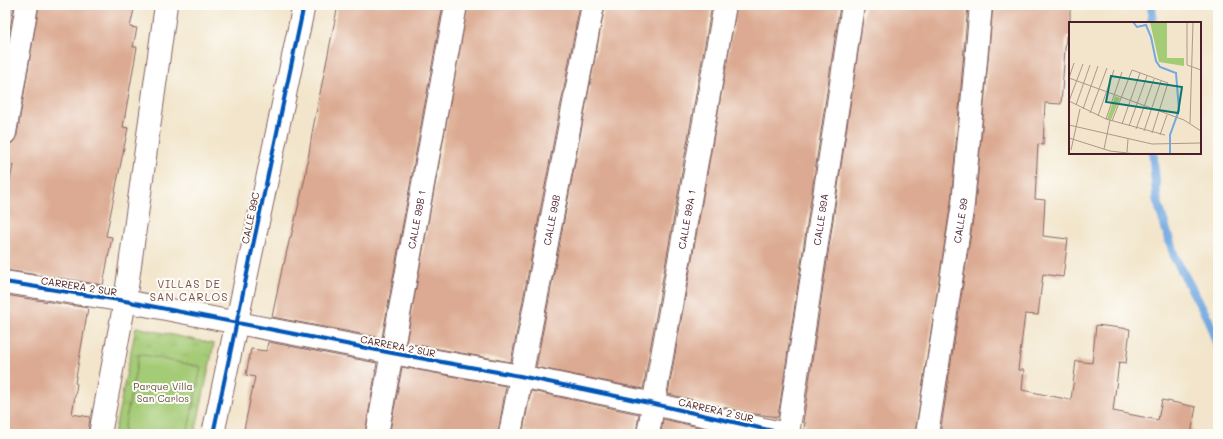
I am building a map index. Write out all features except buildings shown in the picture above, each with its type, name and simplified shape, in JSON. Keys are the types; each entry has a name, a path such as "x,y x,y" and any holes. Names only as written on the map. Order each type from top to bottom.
{"street":[{"path":"5,133 27,5"},
{"path":"100,434 125,301 166,5"},
{"name":"CALLE 99C","path":"213,434 304,5"},
{"name":"CALLE 99B 1","path":"377,434 456,5"},
{"name":"CALLE 99B","path":"510,434 593,5"},
{"name":"CALLE 99A 1","path":"648,434 725,5"},
{"name":"CALLE 99A","path":"787,434 853,5"},
{"name":"CALLE 99","path":"927,434 963,204 981,5"},
{"name":"CARRERA 2 SUR","path":"5,282 125,301 392,353 520,376 787,434"}],"green space":[{"name":"Parque Villa San Carlos","path":"136,327 214,344 195,434 114,434"},
{"path":"139,354 201,367 187,434 123,434"}],"waterway":[{"path":"1152,5 1152,22"},
{"path":"1153,154 1157,200 1175,258 1208,319 1218,347"}],"cycle path":[{"path":"213,434 304,5"},
{"path":"5,282 125,301 392,353 520,376 786,434"}],"district":[{"name":"VILLAS DE SAN CARLOS","path":"189,290"}]}
